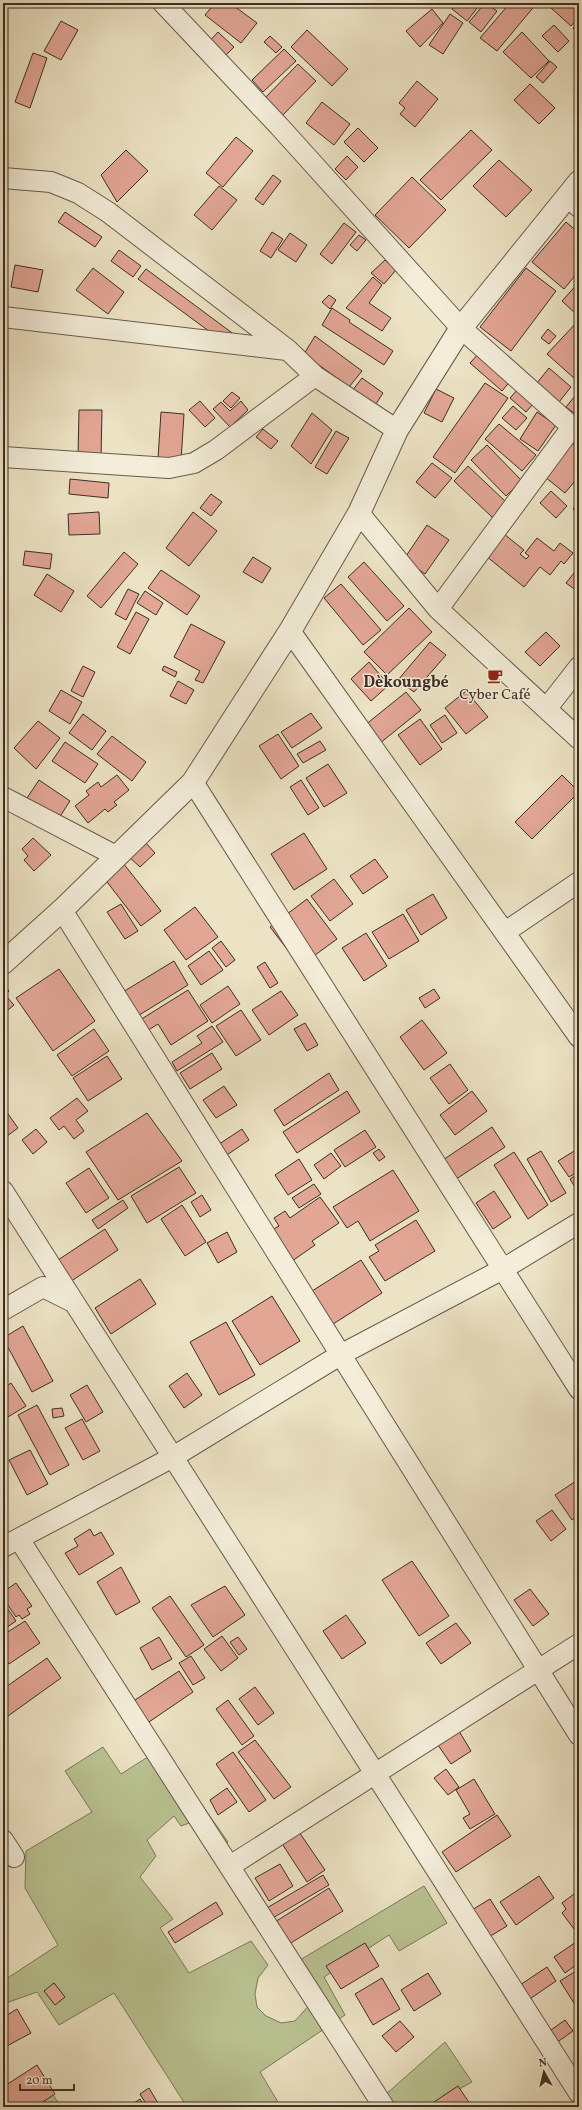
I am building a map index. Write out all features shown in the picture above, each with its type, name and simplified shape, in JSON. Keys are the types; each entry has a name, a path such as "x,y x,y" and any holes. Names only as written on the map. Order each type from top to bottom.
{"street":[{"path":"163,3 279,126 461,328 576,430 438,609"},
{"path":"3,178 51,182 78,193 108,212 288,350 315,376 397,430"},
{"path":"3,963 62,910 193,782 290,631 359,513 397,430 461,328 575,196"},
{"path":"3,317 288,350"},
{"path":"3,457 169,468 194,463 216,450 315,376"},
{"path":"359,513 438,609 579,739"},
{"path":"290,631 578,1034"},
{"path":"547,708 579,666"},
{"path":"193,782 579,1389"},
{"path":"3,797 116,856"},
{"path":"505,932 579,882"},
{"path":"62,910 579,1735"},
{"path":"3,1191 579,2093"},
{"path":"384,2107 230,1866 11,1543 173,1457 340,1355 503,1269 579,1224"},
{"path":"3,1310 43,1287 74,1302"},
{"path":"230,1866 579,1644"},
{"path":"3,1840 14,1857"}],"green space":[{"path":"103,1747 121,1774 162,1748 228,1842 215,1852 192,1822 181,1826 174,1816 147,1840 156,1856 140,1877 173,1919 160,1928 189,1973 251,1941 268,1965 258,1978 255,1994 257,2007 266,2016 281,2023 295,2021 320,1993 300,1960 424,1886 447,1923 399,1951 389,1935 324,1977 345,2015 260,2072 281,2107 187,2107 114,1993 59,2025 37,1992 3,2004 3,1981 58,1945 25,1888 26,1851 92,1812 65,1771"},
{"path":"445,2042 472,2082 426,2107 386,2107 385,2095"},
{"path":"53,2095 61,2107 35,2107"}],"building":[{"path":"215,3 230,3 257,23 241,43 205,15"},
{"path":"457,3 481,3 467,21 452,9"},
{"path":"485,3 497,11 481,32 469,22"},
{"path":"510,3 537,3 497,51 480,38"},
{"path":"556,3 579,3 579,17 571,26 551,8"},
{"path":"432,9 443,23 420,47 406,31"},
{"path":"450,14 463,23 443,54 429,45"},
{"path":"61,21 78,30 61,60 44,51"},
{"path":"579,22 579,34 573,28"},
{"path":"554,25 569,41 558,52 542,36"},
{"path":"307,30 348,69 332,86 291,47"},
{"path":"218,32 234,47 221,60 206,45"},
{"path":"522,32 549,61 531,78 503,52"},
{"path":"270,36 282,47 276,53 264,42"},
{"path":"284,49 296,61 263,92 252,80"},
{"path":"33,53 47,58 30,108 15,102"},
{"path":"550,61 557,67 543,83 536,77"},
{"path":"298,64 316,81 279,119 261,102"},
{"path":"417,81 438,99 415,127 400,114 405,108 399,103"},
{"path":"530,84 555,108 539,124 514,100"},
{"path":"322,102 350,124 334,145 306,123"},
{"path":"358,128 378,148 364,162 344,142"},
{"path":"471,130 492,150 441,200 420,180"},
{"path":"236,137 253,151 223,187 206,173"},
{"path":"126,150 148,171 117,202 101,175"},
{"path":"347,156 358,167 346,180 335,169"},
{"path":"499,160 532,190 506,217 473,186"},
{"path":"273,175 281,181 263,205 255,199"},
{"path":"412,177 446,210 409,248 375,215"},
{"path":"219,186 237,200 212,230 194,215"},
{"path":"65,212 102,237 95,247 58,222"},
{"path":"566,222 579,233 579,271 564,289 532,262"},
{"path":"344,223 356,232 332,264 320,254"},
{"path":"272,232 283,239 271,258 260,251"},
{"path":"290,233 307,245 296,262 278,250"},
{"path":"359,235 366,240 357,251 350,245"},
{"path":"119,250 141,266 133,277 111,261"},
{"path":"385,260 396,270 384,284 371,273"},
{"path":"15,265 43,270 38,292 11,287"},
{"path":"93,268 124,292 108,314 76,290"},
{"path":"526,268 556,291 511,351 480,327"},
{"path":"146,269 239,338 232,348 138,279"},
{"path":"373,277 382,285 369,303 391,318 382,331 346,308"},
{"path":"579,282 579,313 577,315 562,301"},
{"path":"329,295 336,300 330,309 322,302"},
{"path":"332,308 350,320 349,322 393,351 384,365 322,325"},
{"path":"579,320 579,373 574,378 547,354"},
{"path":"548,329 556,336 549,344 541,338"},
{"path":"315,336 362,371 349,387 304,354"},
{"path":"480,352 512,379 502,391 470,363"},
{"path":"549,368 571,387 559,402 537,383"},
{"path":"362,378 383,393 374,407 352,391"},
{"path":"485,383 508,398 455,473 433,457"},
{"path":"436,389 454,398 442,422 424,413"},
{"path":"518,389 534,403 526,412 510,398"},
{"path":"579,391 579,417 566,407"},
{"path":"232,392 240,398 231,408 223,401"},
{"path":"200,401 215,418 205,427 189,410"},
{"path":"241,401 248,410 230,427 213,409 221,402 230,411"},
{"path":"513,406 527,418 516,430 502,418"},
{"path":"79,410 102,410 101,457 78,457"},
{"path":"161,412 184,414 181,461 158,459"},
{"path":"537,412 556,425 538,451 520,439"},
{"path":"312,413 332,430 311,464 291,446"},
{"path":"499,424 536,455 522,471 485,439"},
{"path":"263,429 278,441 271,449 256,437"},
{"path":"336,431 349,438 327,474 315,467"},
{"path":"572,443 579,449 579,476 565,493 545,477"},
{"path":"487,445 522,481 506,496 471,460"},
{"path":"432,463 452,478 435,498 416,482"},
{"path":"468,466 507,503 493,518 454,481"},
{"path":"70,479 109,483 108,498 69,494"},
{"path":"551,491 567,506 556,518 540,503"},
{"path":"211,494 222,502 211,516 200,508"},
{"path":"579,501 579,513 573,509"},
{"path":"99,512 100,534 69,535 68,514"},
{"path":"193,512 217,531 189,566 166,548"},
{"path":"427,525 449,540 425,574 404,559"},
{"path":"504,534 524,550 520,554 526,559 529,556 525,553 537,538 554,551 560,543 573,553 564,564 561,561 550,575 540,567 524,587 486,556"},
{"path":"25,551 52,554 50,569 23,565"},
{"path":"124,552 138,564 101,608 87,596"},
{"path":"253,557 271,568 262,583 243,572"},
{"path":"364,562 404,606 387,621 348,577"},
{"path":"578,568 579,588 577,591 566,583"},
{"path":"161,570 200,596 187,615 148,588"},
{"path":"47,574 74,591 61,612 34,595"},
{"path":"341,584 381,630 363,645 324,598"},
{"path":"128,589 139,594 126,620 115,614"},
{"path":"145,591 163,603 156,615 137,603"},
{"path":"409,608 432,632 387,675 364,652"},
{"path":"136,612 149,619 130,654 117,647"},
{"path":"191,624 225,642 203,683 195,680 200,671 174,657"},
{"path":"546,632 560,646 540,666 525,652"},
{"path":"430,642 446,655 414,692 398,680"},
{"path":"369,662 389,685 371,701 351,679"},
{"path":"83,666 95,672 83,697 71,691"},
{"path":"164,666 177,672 175,677 162,670"},
{"path":"178,681 194,690 186,704 170,696"},
{"path":"61,690 82,702 70,724 49,711"},
{"path":"466,691 488,717 466,734 445,708"},
{"path":"406,692 421,710 374,748 359,730"},
{"path":"311,713 322,728 292,748 281,732"},
{"path":"83,714 106,731 92,750 69,733"},
{"path":"445,715 457,733 442,743 430,725"},
{"path":"420,719 442,749 420,765 398,735"},
{"path":"38,721 60,738 36,769 14,748"},
{"path":"278,734 299,766 281,779 259,746"},
{"path":"112,736 146,762 132,781 97,754"},
{"path":"320,741 326,750 303,763 297,754"},
{"path":"65,742 98,764 85,783 52,761"},
{"path":"328,764 347,793 324,807 306,778"},
{"path":"117,775 129,790 114,802 117,805 108,812 105,809 88,823 75,806 89,795 86,791 98,782 101,787"},
{"path":"562,775 579,792 532,839 515,822"},
{"path":"39,780 70,801 59,818 27,798"},
{"path":"301,780 319,808 308,815 290,787"},
{"path":"304,833 327,869 294,890 271,854"},
{"path":"33,838 51,855 34,871 24,860 28,856 22,849"},
{"path":"144,841 155,853 140,867 128,856"},
{"path":"375,859 388,877 363,894 350,876"},
{"path":"123,863 161,911 141,926 104,878"},
{"path":"334,879 353,904 330,921 311,896"},
{"path":"433,894 447,918 421,935 406,910"},
{"path":"307,899 337,939 300,966 270,927"},
{"path":"121,904 138,931 125,939 107,912"},
{"path":"195,907 218,937 186,960 164,930"},
{"path":"403,914 419,941 389,959 372,932"},
{"path":"366,933 387,966 364,981 342,948"},
{"path":"221,941 235,960 226,967 212,948"},
{"path":"209,951 223,970 201,985 188,966"},
{"path":"174,961 188,985 123,1025 108,1001"},
{"path":"265,962 278,983 270,988 257,967"},
{"path":"59,969 95,1021 53,1051 16,998"},
{"path":"3,984 9,991 5,995 14,1005 3,1014"},
{"path":"228,986 240,1004 212,1023 200,1005"},
{"path":"434,989 440,998 425,1008 419,998"},
{"path":"188,990 208,1021 171,1045 158,1024 139,1036 132,1025"},
{"path":"281,991 298,1015 269,1035 252,1010"},
{"path":"241,1010 261,1040 236,1056 216,1026"},
{"path":"422,1020 447,1053 424,1070 400,1037"},
{"path":"305,1023 318,1045 307,1051 294,1029"},
{"path":"212,1026 223,1042 177,1071 172,1062 202,1043 197,1036"},
{"path":"94,1029 109,1051 72,1076 57,1055"},
{"path":"212,1053 222,1069 190,1089 180,1073"},
{"path":"107,1056 122,1079 88,1101 73,1078"},
{"path":"450,1064 468,1090 449,1104 430,1078"},
{"path":"329,1073 339,1090 284,1126 274,1110"},
{"path":"224,1086 237,1105 216,1118 203,1100"},
{"path":"347,1091 360,1112 297,1153 283,1132"},
{"path":"472,1091 487,1111 455,1135 440,1115"},
{"path":"77,1098 88,1111 76,1120 84,1131 74,1139 64,1126 59,1130 50,1118"},
{"path":"3,1107 18,1128 3,1139"},
{"path":"147,1113 182,1161 118,1200 86,1152"},
{"path":"492,1127 505,1147 444,1187 431,1168"},
{"path":"36,1129 47,1142 33,1154 22,1140"},
{"path":"242,1129 249,1140 215,1163 207,1152"},
{"path":"365,1130 376,1147 345,1167 334,1150"},
{"path":"579,1148 579,1171 569,1177 558,1161"},
{"path":"379,1149 385,1157 379,1161 373,1153"},
{"path":"541,1151 566,1193 551,1202 527,1159"},
{"path":"514,1152 548,1205 528,1219 494,1165"},
{"path":"331,1153 341,1166 324,1179 314,1165"},
{"path":"299,1159 312,1180 288,1195 275,1175"},
{"path":"179,1167 196,1193 147,1223 131,1196"},
{"path":"89,1168 109,1198 86,1213 66,1183"},
{"path":"393,1170 419,1211 370,1241 358,1221 347,1228 333,1207"},
{"path":"579,1173 579,1191 578,1192 570,1179"},
{"path":"314,1184 321,1194 299,1208 292,1198"},
{"path":"494,1191 511,1217 493,1229 476,1203"},
{"path":"202,1195 211,1210 200,1217 191,1202"},
{"path":"320,1197 339,1223 312,1241 315,1245 285,1266 272,1230 279,1226 274,1218 285,1211 290,1218"},
{"path":"123,1200 128,1208 98,1229 92,1220"},
{"path":"182,1205 206,1242 185,1256 161,1219"},
{"path":"416,1220 435,1251 385,1281 369,1257 379,1251 375,1245"},
{"path":"105,1229 118,1250 64,1286 58,1260"},
{"path":"227,1232 237,1252 218,1263 207,1243"},
{"path":"361,1260 382,1293 322,1331 301,1298"},
{"path":"140,1279 156,1304 111,1334 95,1308"},
{"path":"272,1296 300,1341 260,1365 232,1321"},
{"path":"226,1322 255,1375 219,1395 190,1342"},
{"path":"23,1326 53,1381 32,1392 3,1338"},
{"path":"187,1373 202,1395 184,1408 169,1386"},
{"path":"11,1383 26,1406 3,1420 3,1388"},
{"path":"87,1385 103,1412 86,1422 70,1395"},
{"path":"37,1405 69,1465 50,1475 18,1415"},
{"path":"62,1408 64,1416 53,1418 52,1409"},
{"path":"82,1419 100,1451 83,1460 65,1428"},
{"path":"30,1450 48,1484 27,1495 9,1460"},
{"path":"579,1479 579,1515 572,1520 555,1495"},
{"path":"552,1510 566,1529 551,1541 536,1521"},
{"path":"90,1529 94,1536 101,1532 114,1554 79,1575 65,1553 78,1546 74,1539"},
{"path":"412,1561 449,1616 419,1636 382,1580"},
{"path":"121,1567 140,1602 116,1615 97,1582"},
{"path":"16,1583 32,1606 27,1609 30,1614 22,1619 19,1615 16,1617 3,1598 3,1592"},
{"path":"225,1586 245,1615 213,1637 191,1605"},
{"path":"530,1589 549,1614 533,1626 514,1600"},
{"path":"170,1596 204,1645 186,1657 152,1608"},
{"path":"3,1602 16,1621 3,1630"},
{"path":"346,1615 366,1643 342,1659 323,1631"},
{"path":"25,1621 40,1643 9,1664 3,1656 3,1635"},
{"path":"456,1623 471,1643 441,1664 426,1643"},
{"path":"222,1636 238,1658 221,1671 204,1649"},
{"path":"159,1637 172,1659 152,1670 140,1648"},
{"path":"238,1637 247,1649 239,1655 230,1642"},
{"path":"579,1646 579,1667 569,1653"},
{"path":"191,1656 205,1678 193,1685 179,1663"},
{"path":"47,1658 61,1678 8,1716 3,1709 3,1689"},
{"path":"179,1671 193,1692 146,1724 132,1702"},
{"path":"255,1687 274,1713 258,1725 239,1699"},
{"path":"228,1700 254,1736 242,1745 216,1709"},
{"path":"459,1731 471,1751 451,1764 438,1745"},
{"path":"255,1740 291,1787 274,1799 238,1752"},
{"path":"233,1752 266,1800 249,1812 216,1764"},
{"path":"446,1769 459,1787 448,1795 434,1778"},
{"path":"474,1779 495,1814 470,1829 463,1818 470,1814 456,1790"},
{"path":"227,1788 237,1802 218,1815 210,1800"},
{"path":"497,1815 511,1836 456,1872 442,1852"},
{"path":"295,1826 325,1870 307,1882 277,1836"},
{"path":"280,1864 293,1886 269,1901 255,1878"},
{"path":"323,1875 329,1885 271,1919 265,1909"},
{"path":"539,1876 554,1898 516,1925 500,1902"},
{"path":"329,1888 343,1911 276,1952 262,1930"},
{"path":"574,1894 579,1902 579,1926 574,1929 562,1913 566,1909 562,1903"},
{"path":"490,1899 507,1926 479,1943 462,1916"},
{"path":"216,1902 223,1914 175,1943 168,1932"},
{"path":"579,1940 579,1963 565,1973 554,1957"},
{"path":"365,1943 379,1966 341,1989 326,1966"},
{"path":"547,1967 556,1981 527,2001 517,1987"},
{"path":"579,1969 579,2011 560,1981"},
{"path":"428,1973 441,1994 414,2011 401,1990"},
{"path":"382,1978 400,2009 373,2025 355,1994"},
{"path":"54,1983 65,1997 55,2005 44,1991"},
{"path":"17,2009 31,2033 5,2047 3,2044 3,2015 4,2017"},
{"path":"565,2020 573,2031 549,2048 541,2037"},
{"path":"400,2021 414,2037 396,2052 382,2036"},
{"path":"37,2065 55,2094 35,2107 3,2107 3,2087"},
{"path":"458,2086 472,2107 428,2106"},
{"path":"149,2088 159,2105 156,2107 148,2107 140,2094"},
{"path":"140,2099 145,2107 128,2107"}],"place":[{"name":"Cyber Café","path":"495,676"}],"district":[{"name":"Dèkoungbé","path":"406,683"}]}
